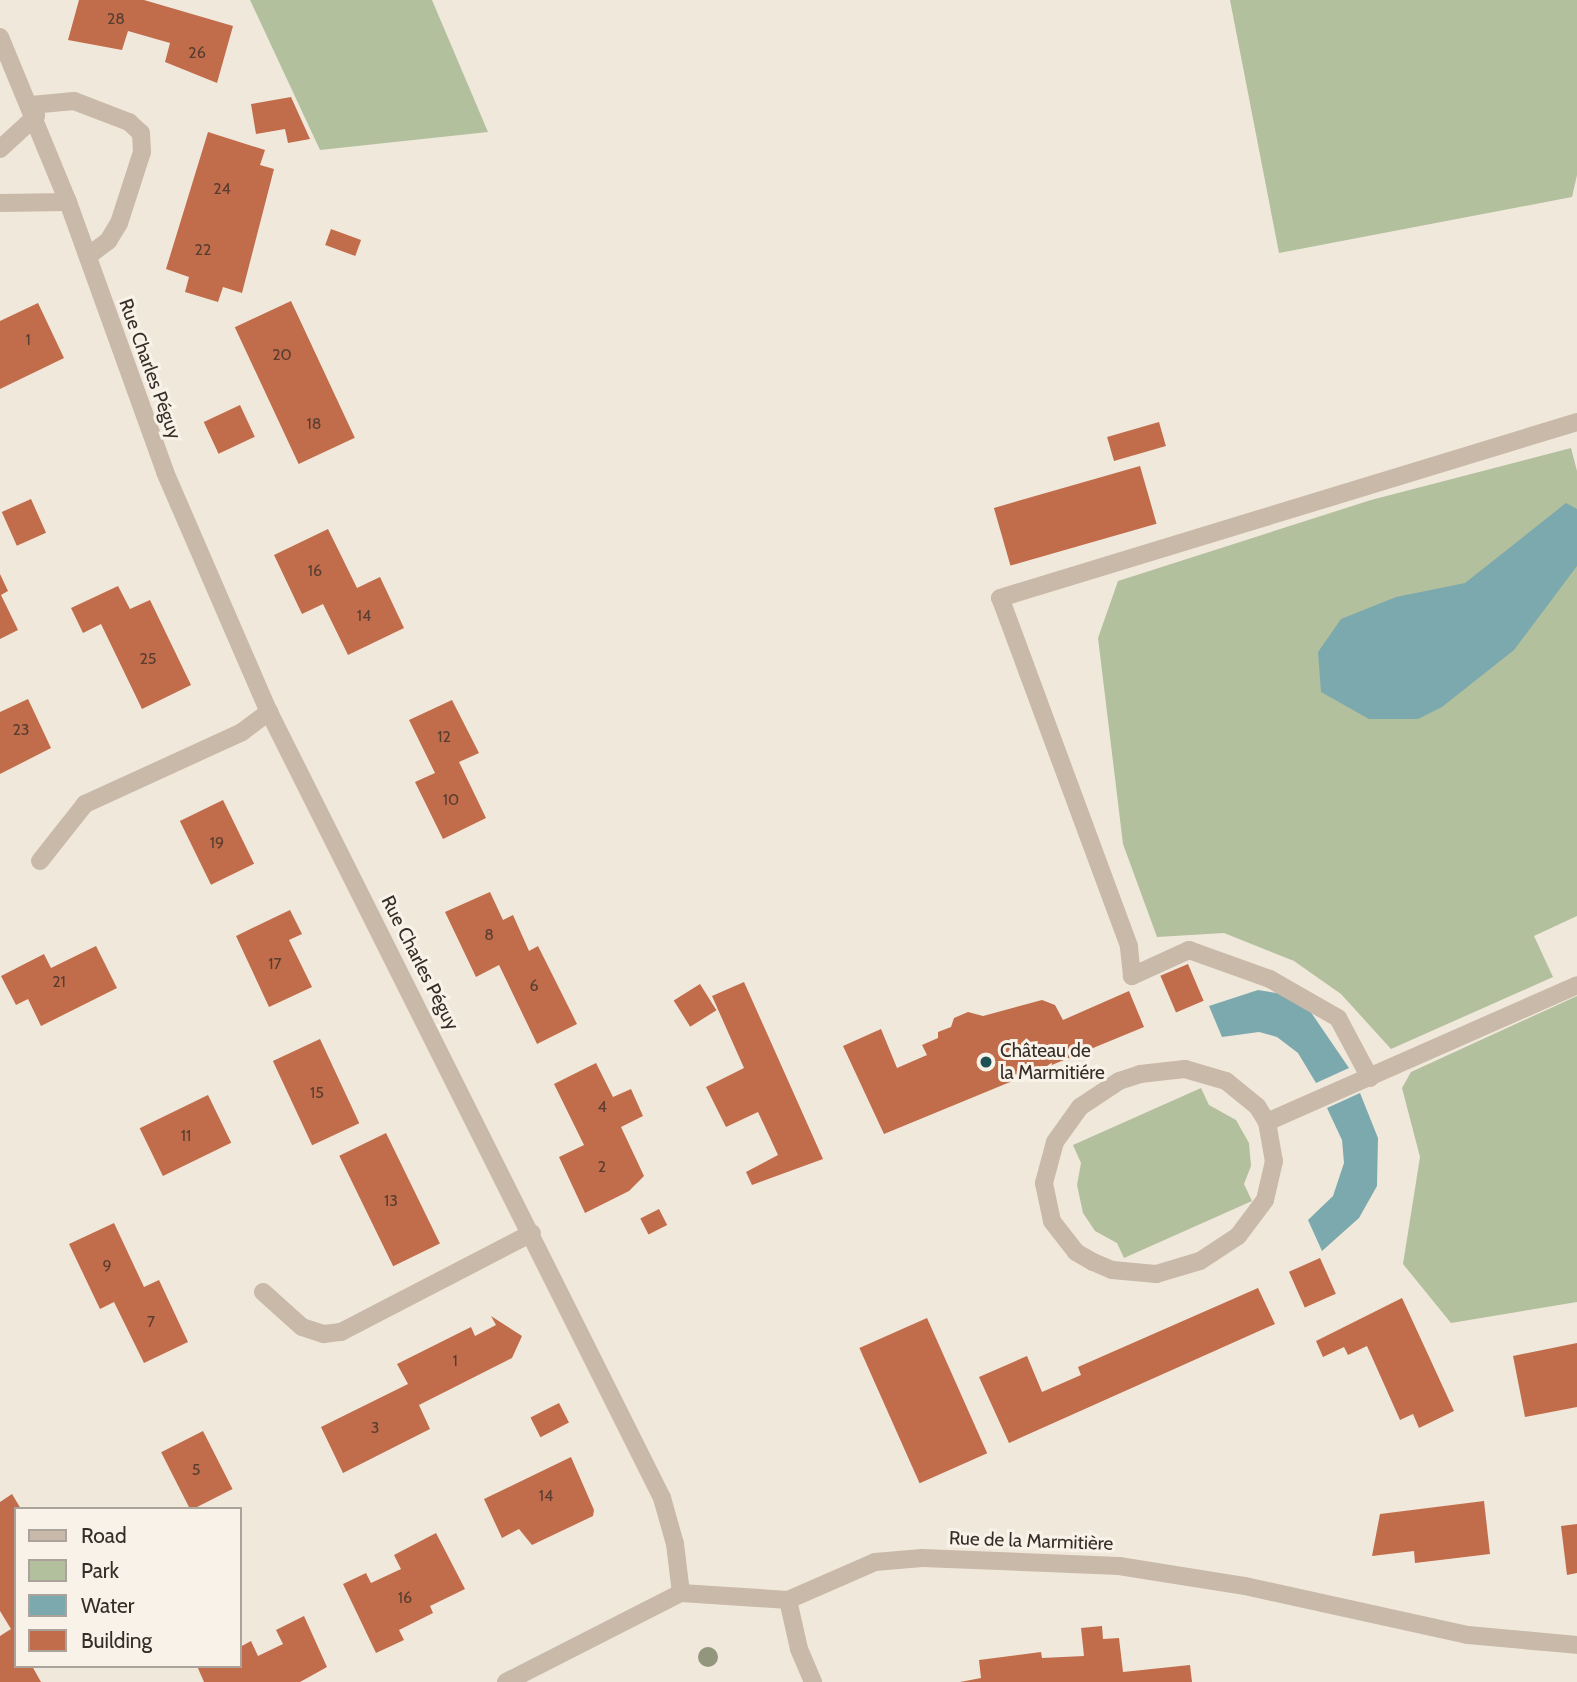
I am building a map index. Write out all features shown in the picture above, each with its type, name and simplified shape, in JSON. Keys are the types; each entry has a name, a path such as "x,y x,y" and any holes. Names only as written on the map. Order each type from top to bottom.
{"street":[{"name":"Rue Charles Péguy","path":"0,37 34,110 165,472 269,712 532,1233 662,1498 675,1544 681,1593"},
{"path":"0,149 34,110 74,101 129,122 141,133 142,152 119,223 108,241 88,256"},
{"path":"0,203 68,202"},
{"path":"1370,1078 1338,1018 1282,985 1189,950 1132,976 1129,946 1000,598 1577,422"},
{"path":"40,861 85,804 242,732 269,712"},
{"path":"1267,1122 1577,985"},
{"path":"1163,1070 1207,1073 1243,1092 1267,1122 1275,1161 1265,1200 1238,1236 1200,1261 1156,1273 1112,1270 1076,1252 1052,1221 1044,1182 1055,1142 1080,1107 1119,1081 1163,1070"},
{"path":"263,1292 302,1327 324,1334 341,1332 532,1233"},
{"name":"Rue de la Marmitière","path":"681,1593 788,1600 875,1562 922,1558 1063,1562 1119,1566 1245,1586 1468,1635 1577,1645"},
{"path":"506,1682 681,1593"},
{"path":"788,1600 799,1648 813,1682"}],"green space":[{"path":"250,0 432,0 488,132 320,150"},
{"path":"1230,0 1577,0 1577,175 1572,197 1279,253"},
{"path":"1571,448 1577,471 1577,916 1534,936 1553,977 1391,1049 1341,994 1294,961 1224,933 1157,937 1123,844 1098,638 1118,581 1371,500"},
{"path":"1577,996 1577,1302 1451,1323 1403,1264 1420,1157 1402,1088 1411,1072"},
{"path":"1201,1088 1209,1105 1236,1120 1249,1143 1251,1166 1244,1184 1252,1201 1124,1258 1117,1243 1095,1231 1083,1213 1077,1185 1081,1163 1073,1145"}],"water":[{"path":"1566,503 1577,509 1577,566 1514,650 1442,707 1418,719 1369,719 1321,692 1318,652 1341,619 1396,597 1465,583"},
{"path":"1258,990 1283,994 1308,1008 1349,1068 1316,1083 1298,1053 1277,1037 1259,1032 1222,1037 1209,1006"},
{"path":"1360,1093 1378,1138 1377,1186 1359,1218 1322,1251 1308,1220 1333,1196 1344,1163 1342,1140 1327,1108"}],"building":[{"path":"79,0 144,0 233,26 217,83 165,62 170,43 128,31 122,50 68,40"},
{"path":"291,97 310,139 288,143 285,129 256,134 251,104"},
{"path":"208,132 265,150 260,165 274,169 242,293 223,287 218,302 185,292 189,277 166,269"},
{"path":"331,229 361,240 355,256 325,245"},
{"path":"291,301 355,438 299,464 235,327"},
{"path":"38,303 64,358 0,389 0,321"},
{"path":"240,405 255,437 219,454 204,422"},
{"path":"1159,422 1166,446 1114,461 1107,437"},
{"path":"1140,466 1157,524 1010,566 994,508"},
{"path":"31,499 46,533 17,546 2,512"},
{"path":"328,529 357,588 380,577 404,628 348,655 323,604 302,614 274,555"},
{"path":"0,574 8,591 1,595 18,630 0,639"},
{"path":"118,586 130,609 150,600 191,685 142,709 101,624 83,633 71,608"},
{"path":"28,699 51,748 0,774 0,712"},
{"path":"452,700 479,753 459,762 486,818 443,839 415,782 435,773 409,720"},
{"path":"223,800 254,864 211,885 180,821"},
{"path":"490,892 503,920 513,915 529,951 538,946 577,1024 537,1044 499,965 476,977 445,912"},
{"path":"290,910 302,934 289,940 312,987 269,1007 236,936"},
{"path":"96,946 117,988 41,1026 28,999 16,1005 1,976 44,954 51,968"},
{"path":"1188,964 1204,1001 1176,1013 1160,976"},
{"path":"744,982 823,1159 752,1185 746,1172 778,1155 758,1112 726,1127 706,1087 744,1068 712,996"},
{"path":"700,984 716,1010 690,1027 674,1000"},
{"name":"Château de la Marmitiére","path":"1129,991 1144,1027 884,1134 843,1046 881,1029 897,1068 927,1055 922,1045 938,1038 938,1032 951,1027 954,1018 968,1012 983,1016 1042,1000 1055,1005 1063,1020"},
{"path":"320,1039 359,1123 312,1145 273,1061"},
{"path":"596,1063 613,1097 631,1089 643,1116 621,1127 644,1176 629,1191 585,1213 559,1157 584,1145 554,1084"},
{"path":"208,1095 231,1143 163,1176 140,1128"},
{"path":"386,1133 440,1244 393,1266 339,1156"},
{"path":"659,1209 667,1225 648,1235 640,1219"},
{"path":"114,1223 144,1287 159,1280 188,1342 144,1363 114,1302 100,1309 69,1244"},
{"path":"1320,1258 1336,1294 1305,1307 1289,1272"},
{"path":"1258,1288 1275,1324 1009,1443 979,1377 1027,1356 1042,1392 1081,1375 1078,1367"},
{"path":"1402,1298 1454,1411 1419,1428 1413,1414 1400,1420 1367,1346 1348,1355 1344,1347 1323,1357 1316,1341"},
{"path":"491,1316 522,1336 512,1358 419,1405 430,1429 343,1473 321,1427 408,1384 397,1364 471,1327 475,1336 496,1325"},
{"path":"927,1318 987,1453 920,1483 859,1348"},
{"path":"1577,1343 1577,1407 1525,1417 1513,1356"},
{"path":"559,1403 569,1423 540,1437 530,1418"},
{"path":"203,1431 233,1489 197,1507 189,1507 161,1452"},
{"path":"571,1457 594,1510 593,1516 532,1545 519,1529 502,1538 484,1499"},
{"path":"12,1494 20,1507 14,1507 14,1668 33,1668 41,1682 0,1682 0,1636 11,1629 0,1611 0,1502"},
{"path":"1484,1501 1490,1554 1415,1563 1414,1551 1372,1556 1380,1514"},
{"path":"1577,1524 1577,1573 1567,1575 1561,1526"},
{"path":"436,1533 465,1589 430,1606 433,1613 399,1630 404,1640 376,1653 343,1584 366,1573 371,1583 401,1569 394,1555"},
{"path":"304,1616 327,1667 300,1682 204,1682 198,1668 242,1668 242,1646 251,1641 258,1656 283,1644 276,1630"},
{"path":"1102,1626 1103,1639 1119,1638 1123,1672 1190,1665 1192,1682 960,1682 981,1678 979,1660 1041,1652 1042,1658 1084,1656 1081,1628"}],"place":[{"name":"Château de la Marmitiére","path":"986,1062"}]}
